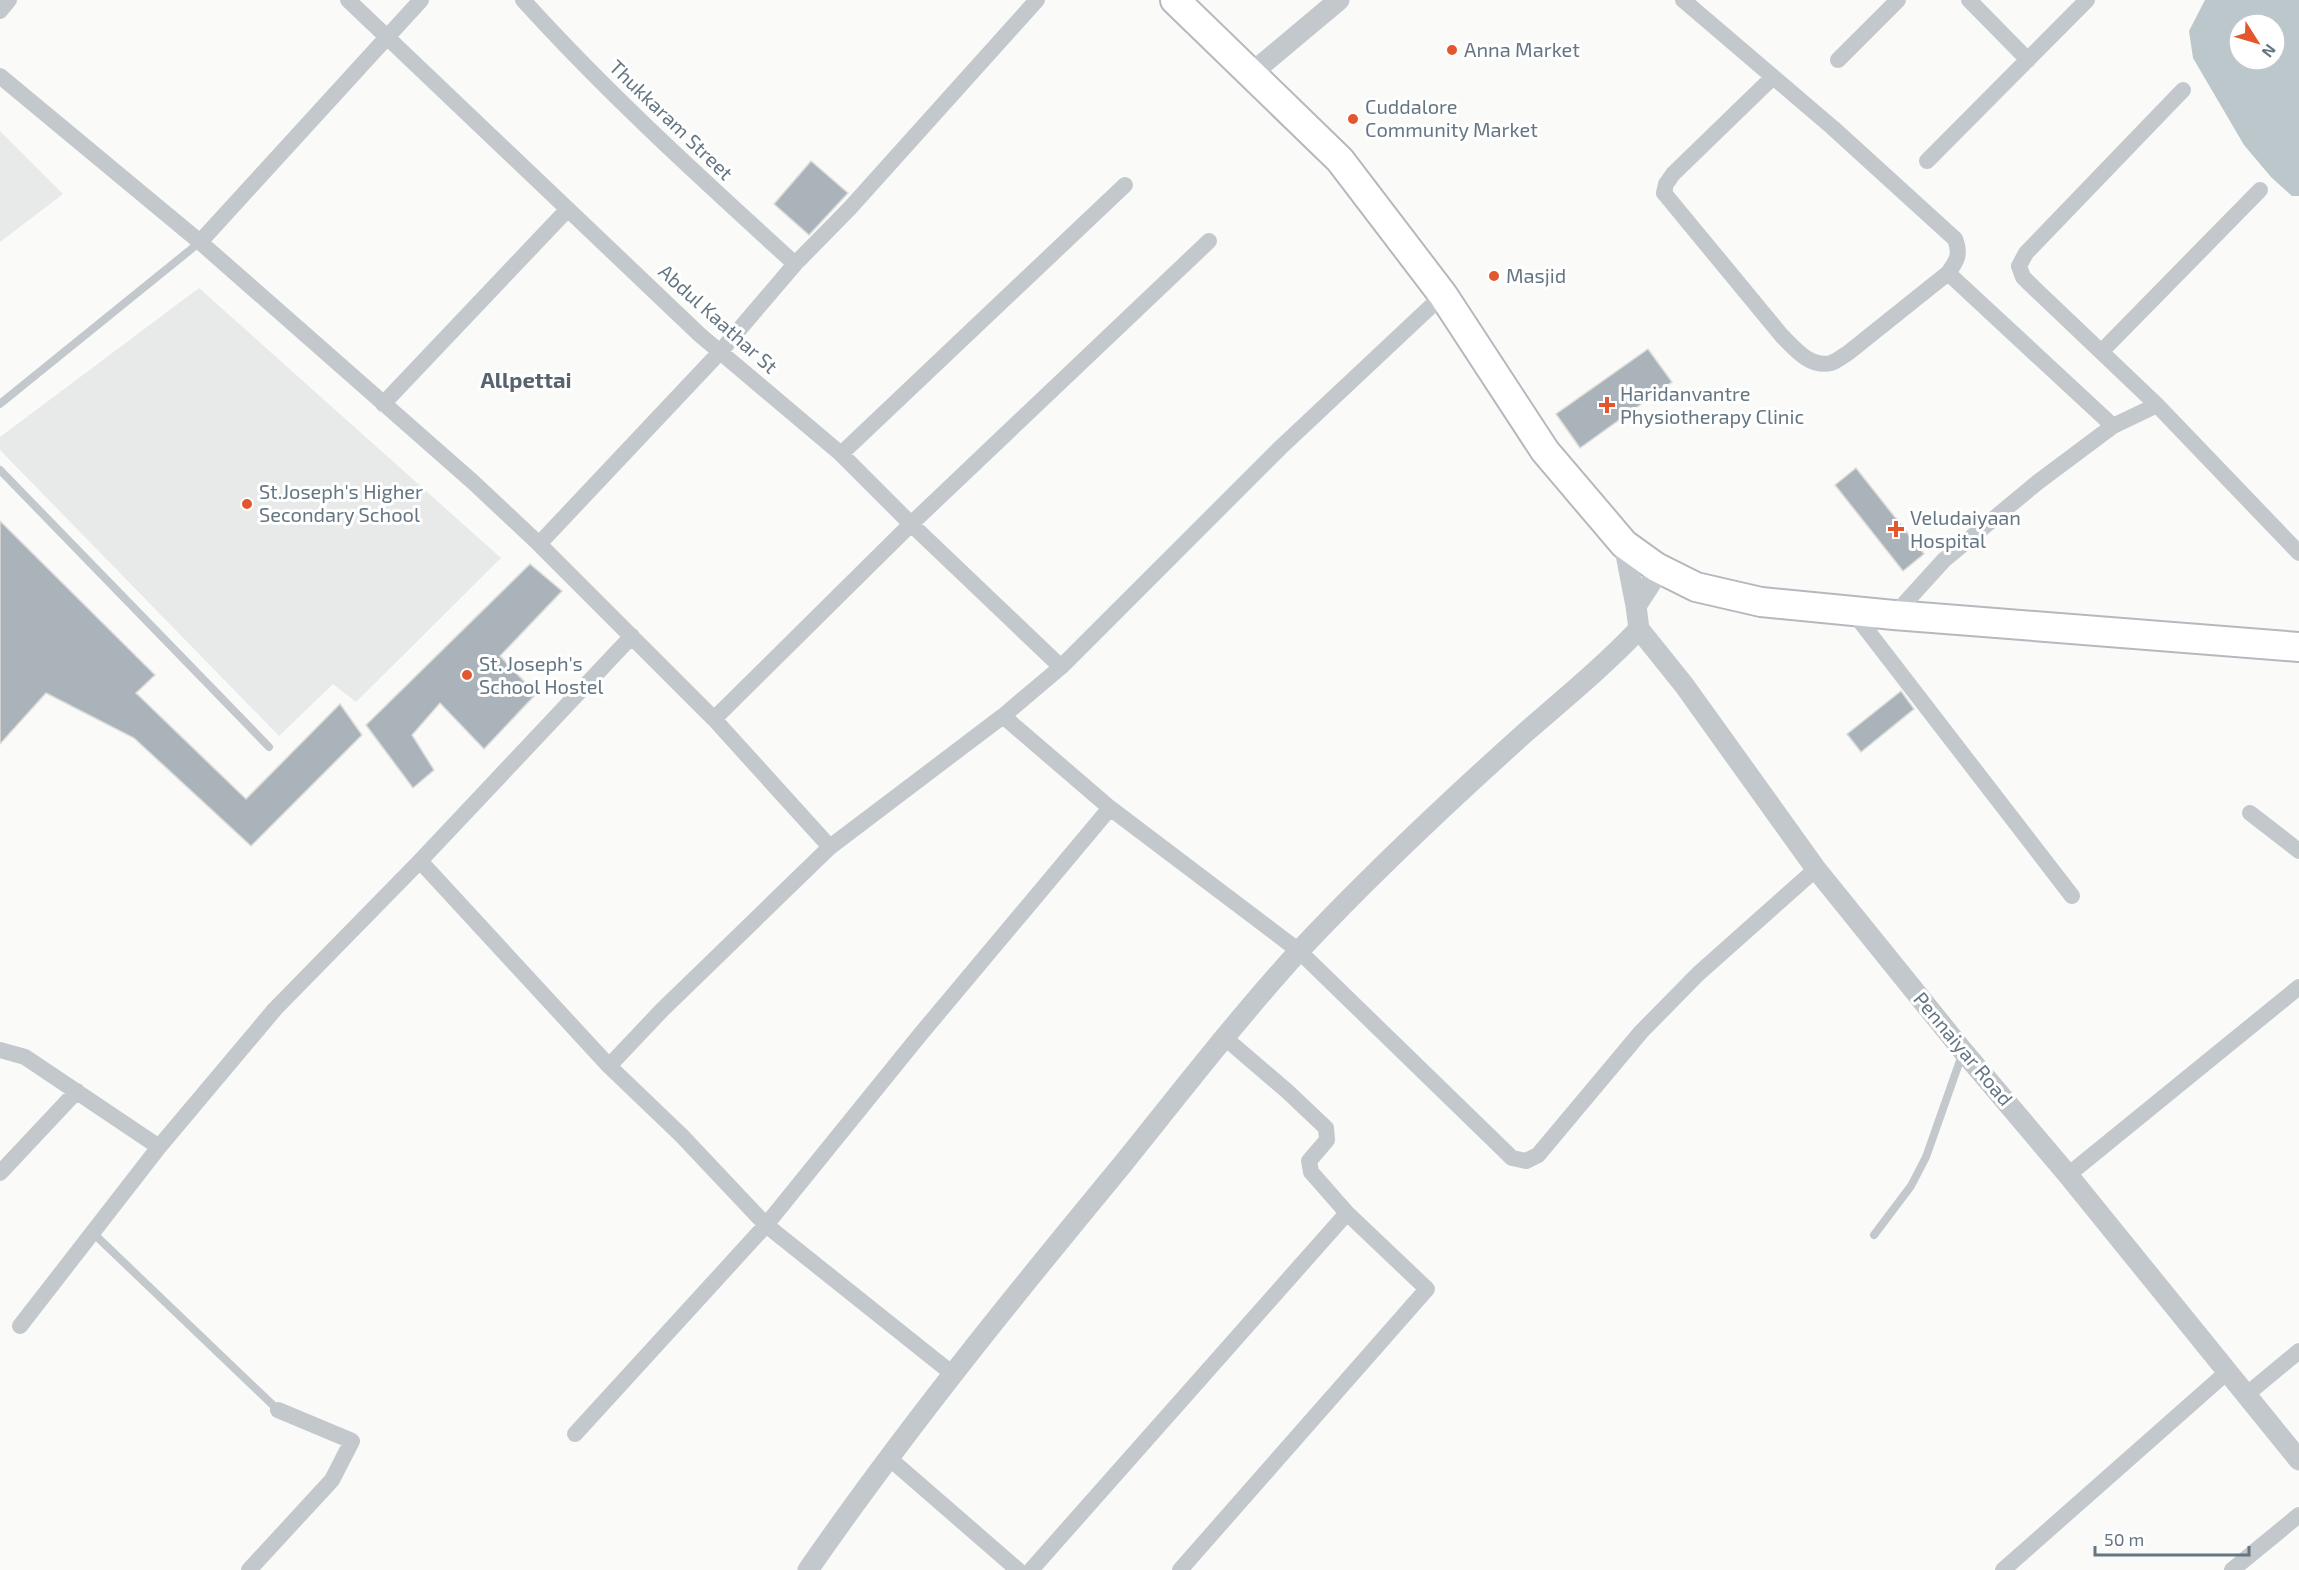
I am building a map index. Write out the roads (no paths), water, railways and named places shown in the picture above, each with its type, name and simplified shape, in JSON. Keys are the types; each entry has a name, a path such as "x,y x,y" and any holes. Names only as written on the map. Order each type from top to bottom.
{"highway":[{"path":"1175,0 1340,160 1443,295 1545,452 1623,544 1663,570 1696,587 1761,602 1854,612 2299,647"}],"street":[{"path":"0,10 9,0"},
{"name":"Abdul Kaathar St","path":"348,0 720,352 841,454 1061,668"},
{"path":"200,242 421,0"},
{"name":"Thukkaram Street","path":"523,0 559,40 673,153 795,264"},
{"path":"539,544 660,418 795,264 850,208 1037,0"},
{"path":"1252,73 1339,0"},
{"path":"1683,0 1773,77 1833,129 1955,239 1959,250 1957,261 1948,273 1848,353 1830,363 1815,362 1800,354 1782,336 1664,193 1666,184 1673,174 1773,77"},
{"path":"1838,60 1898,0"},
{"path":"1969,0 2028,60"},
{"path":"1927,161 2087,0"},
{"path":"0,76 200,242 473,482 539,544 714,719 830,847"},
{"path":"2183,90 2026,252 2019,266 2023,277 2157,405 2299,553"},
{"path":"841,454 1125,185"},
{"path":"2102,351 2260,190"},
{"path":"383,405 568,209"},
{"path":"714,719 911,524 1209,241"},
{"path":"1948,273 2113,426"},
{"path":"609,1066 662,1010 830,847 1003,716 1061,668 1280,448 1443,295"},
{"path":"1894,615 1944,561 2038,482 2113,426 2157,405"},
{"path":"815,1567 889,1458 954,1375 1225,1038 1299,951 1396,854 1526,732 1608,662 1639,629 1623,544"},
{"path":"1636,606 1656,575 1663,570"},
{"path":"1854,612 2072,896"},
{"name":"Pennaiyar Road","path":"1639,629 1684,685 1816,869 1963,1052 2068,1175 2226,1373 2296,1449"},
{"path":"20,1326 159,1147 275,1009 420,861 632,636"},
{"path":"1003,716 1110,807 1299,951 1512,1158 1526,1161 1538,1155 1641,1032 1698,974 1816,869"},
{"path":"575,1434 766,1225 919,1036 1110,807"},
{"path":"2250,813 2299,851"},
{"path":"420,861 609,1066 682,1136 766,1225 954,1375"},
{"path":"2068,1175 2299,987"},
{"path":"1180,1570 1427,1289 1347,1213 1311,1172 1309,1161 1327,1140 1326,1128 1225,1038"},
{"path":"0,1050 25,1057 159,1147"},
{"path":"0,1173 77,1091"},
{"path":"1031,1570 1347,1213"},
{"path":"2246,1395 2299,1351"},
{"path":"2003,1570 2226,1373"},
{"path":"249,1570 332,1480 352,1441 278,1410"},
{"path":"889,1458 1018,1570"},
{"path":"2238,1568 2299,1515"}],"lane":[{"path":"0,404 200,242"},
{"path":"0,470 269,747"},
{"path":"1875,1235 1911,1186 1926,1156 1963,1052"},
{"path":"93,1233 278,1410"}],"place":[{"name":"Anna Market","path":"1452,50"},
{"name":"Cuddalore Community Market","path":"1353,119"},
{"name":"Masjid","path":"1494,276"},
{"name":"Haridanvantre Physiotherapy Clinic","path":"1607,405"},
{"name":"St.Joseph's Higher Secondary School","path":"247,504"},
{"name":"Veludaiyaan Hospital","path":"1896,529"},
{"name":"St. Joseph's School Hostel","path":"467,675"}],"district":[{"name":"Allpettai","path":"526,380"}]}
